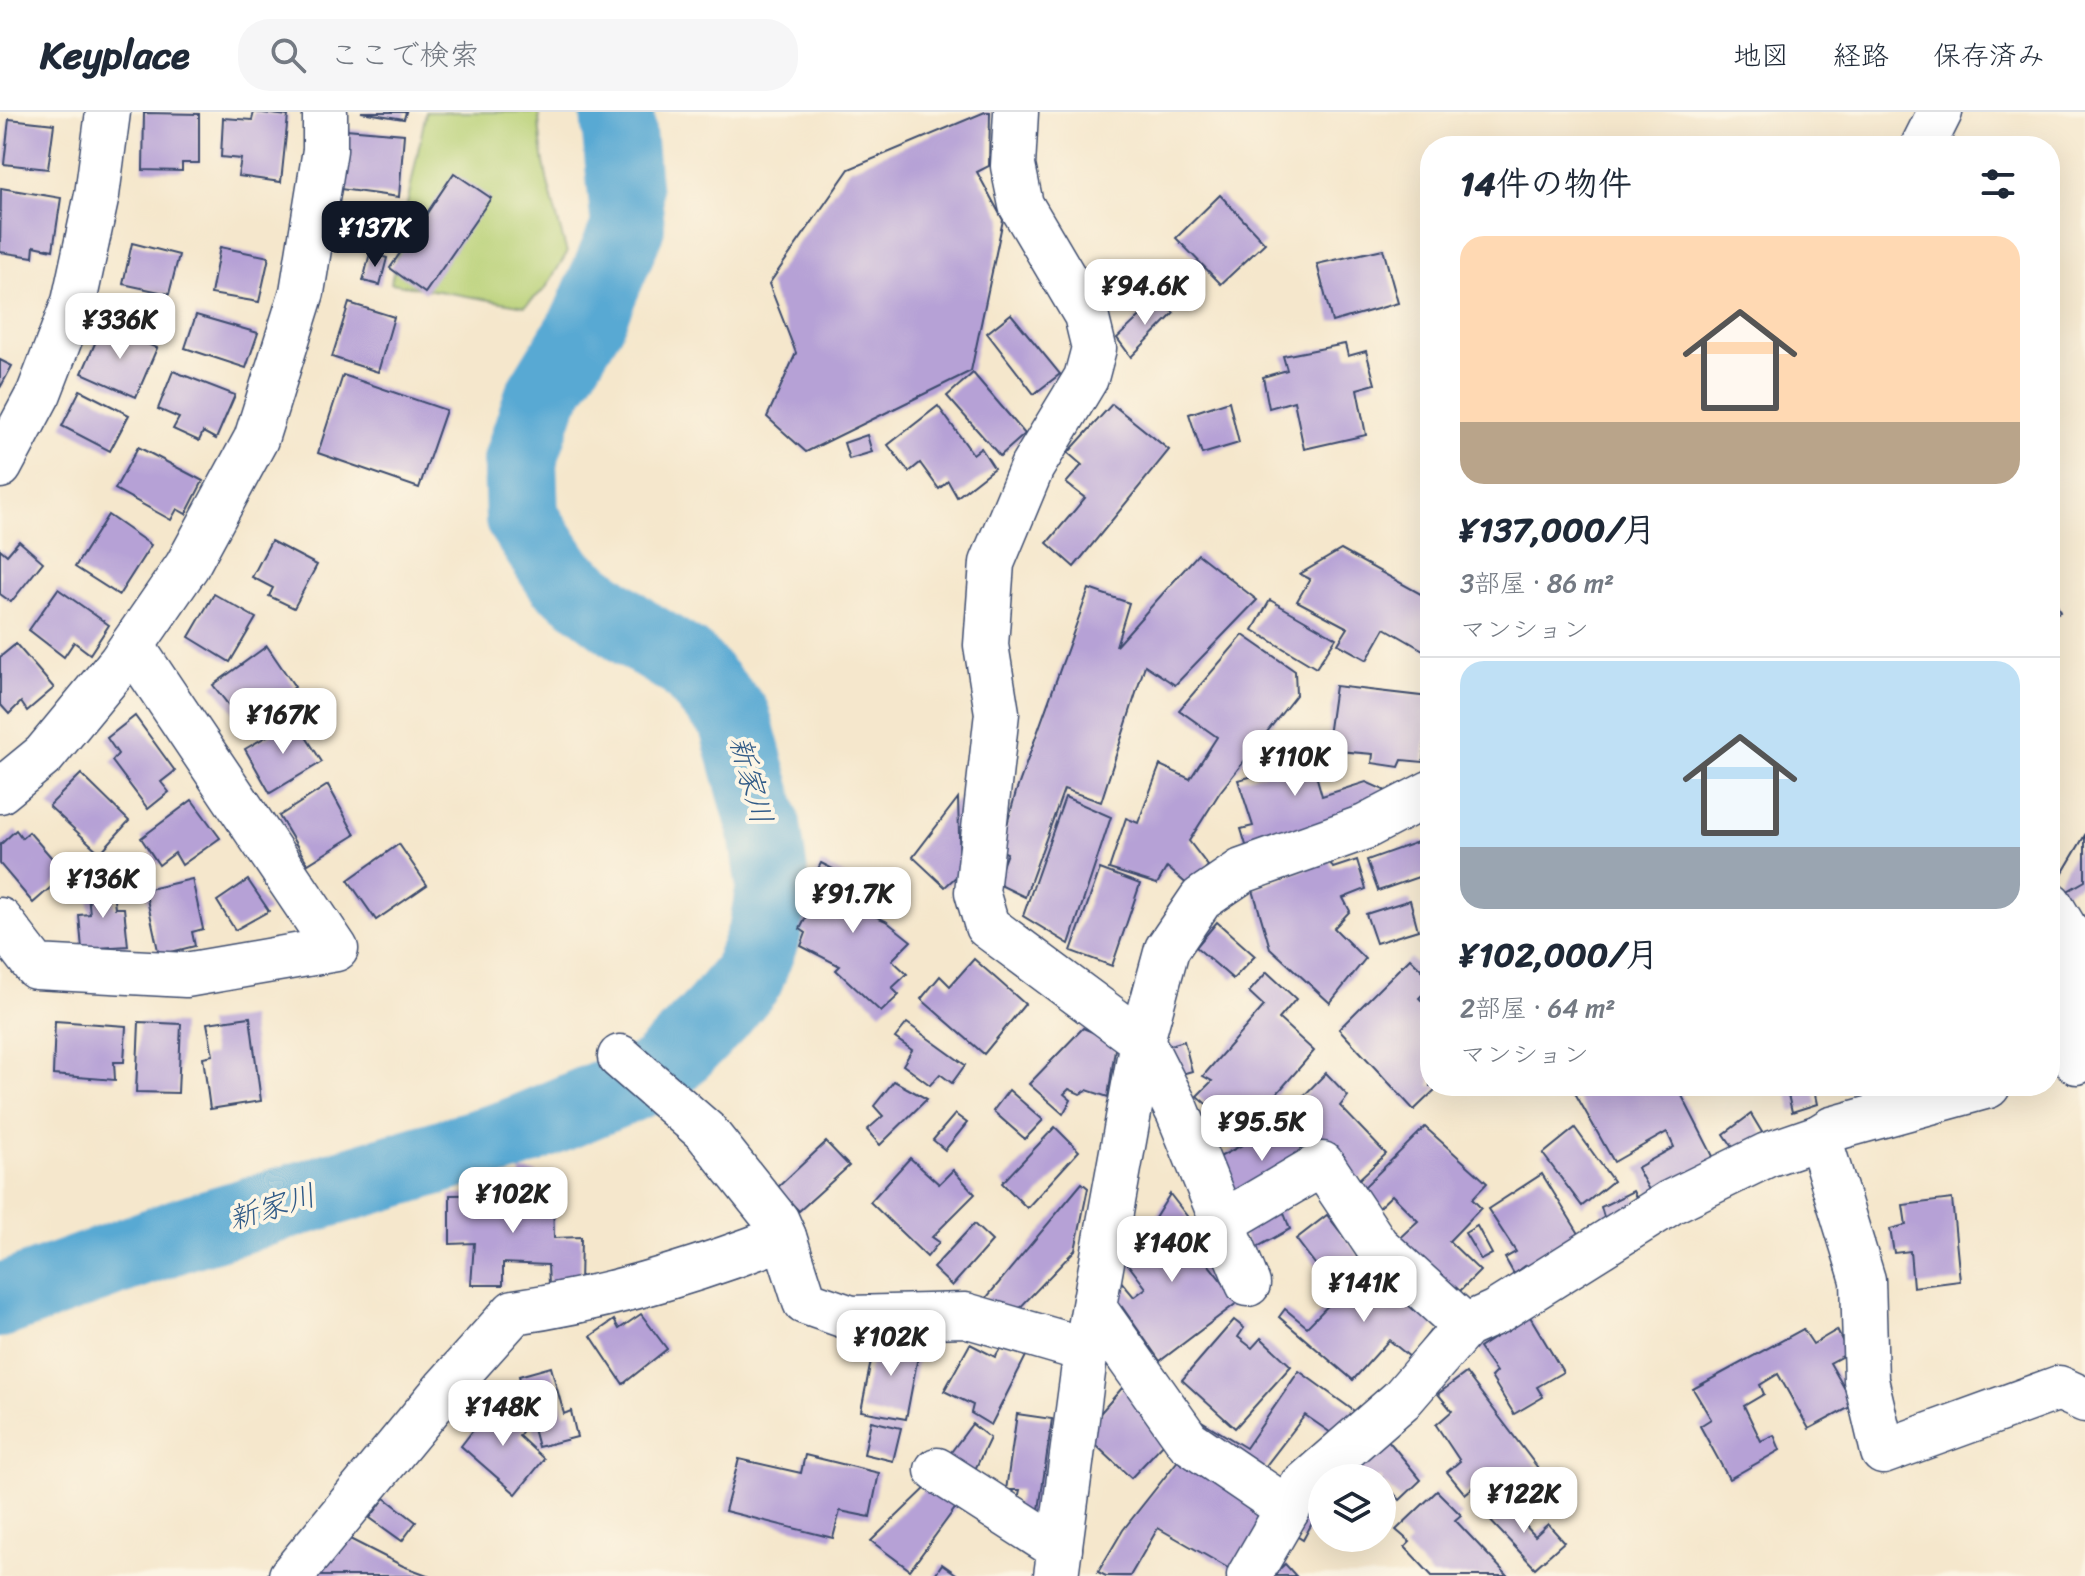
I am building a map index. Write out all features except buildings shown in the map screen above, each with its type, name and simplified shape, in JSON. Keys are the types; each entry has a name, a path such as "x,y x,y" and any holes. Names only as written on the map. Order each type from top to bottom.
{"street":[{"path":"0,466 39,393 74,302 97,195 108,112"},
{"path":"5,777 44,755 132,646 187,566 256,439 302,292 325,150 325,112"},
{"path":"1016,112 1013,166 1021,205 1086,315 1094,348 1086,378 1032,467 992,563 986,645 997,713 977,892 987,926 1142,1041 1178,1112 1248,1284"},
{"path":"1928,136 1940,112"},
{"path":"0,920 36,967 186,975 336,949 132,646"},
{"path":"937,1470 1058,1562 1086,1350 1142,1041 1167,949 1201,899 1242,871 1365,827 1420,798"},
{"path":"2060,921 2074,944 2071,1063"},
{"path":"620,1057 706,1132 777,1221 805,1302 851,1318 965,1315 1086,1350"},
{"path":"1249,1576 1300,1488 1401,1400 1465,1326 1496,1312 1671,1202 1767,1155 1819,1137 1832,1129 1952,1096"},
{"path":"1819,1137 1863,1280 1866,1380 1883,1452 2059,1388 2085,1400"},
{"path":"1222,1223 1322,1164 1377,1246 1465,1326"},
{"path":"291,1576 445,1389 514,1312 561,1306 714,1264 784,1237"},
{"path":"1094,1308 1188,1441 1288,1509"}],"green space":[{"path":"426,112 539,112 544,165 567,253 545,289 525,306 391,283"}],"waterway":[{"name":"新家川","path":"0,1301 186,1233 510,1136 659,1073 717,1014 747,978 765,931 773,887 764,826 734,718 688,665 634,632 561,577 522,518 520,461 541,398 588,321 628,227 617,112"}]}
